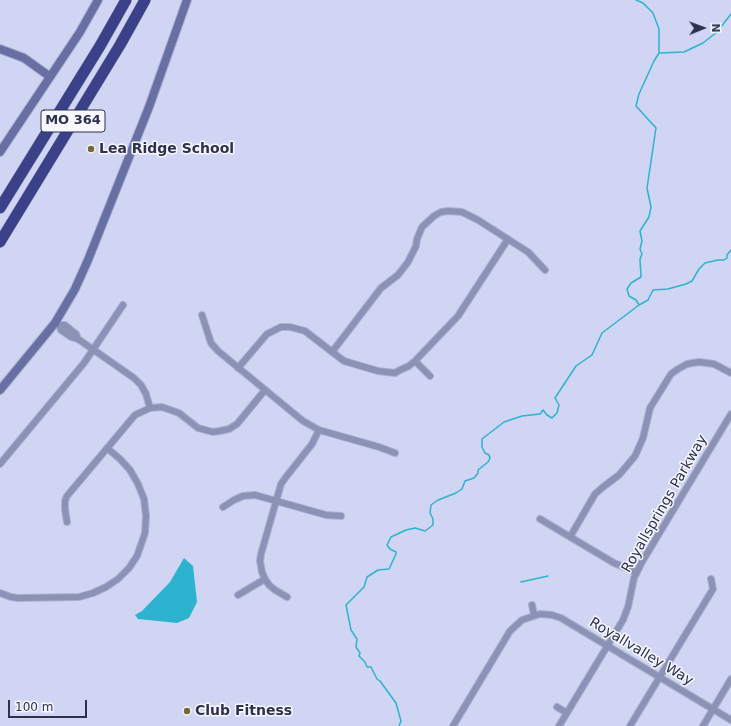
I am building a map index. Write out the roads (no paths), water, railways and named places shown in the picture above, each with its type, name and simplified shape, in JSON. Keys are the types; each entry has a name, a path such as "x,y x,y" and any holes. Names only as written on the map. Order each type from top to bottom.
{"highway":[{"name":"MO 364","path":"0,208 100,46 126,0"},
{"name":"MO 364","path":"0,242 120,45 145,0"}],"main road":[{"path":"0,152 49,76 80,32 98,0"},
{"path":"0,390 57,324 75,290 148,106 187,0"},
{"path":"0,49 24,58 49,76"}],"street":[{"path":"332,352 381,288 398,275 405,266 416,246 422,227 434,216 448,211 462,212 478,220 528,252 545,270"},
{"path":"238,368 267,334 281,328 290,327 305,331 344,361 359,366 394,373 409,366 458,316 508,239"},
{"path":"0,464 93,350 123,305"},
{"path":"202,315 211,343 218,351 298,417 319,430 395,453"},
{"path":"57,324 65,325 76,334 78,339 134,378 141,385 146,394 150,408"},
{"path":"692,355 694,363"},
{"path":"415,361 430,376"},
{"path":"570,537 595,494 619,475 635,456 644,436 650,408 668,378 678,369 694,363 710,362 731,373"},
{"path":"67,522 64,509 67,496 135,415 150,408 162,407 179,413 198,428 213,432 220,431 229,429 237,424 265,390"},
{"name":"Royallsprings Parkway","path":"559,726 625,616 636,572 731,414"},
{"path":"288,597 269,585 262,572 260,561 281,484 312,444 319,430"},
{"path":"0,593 10,598 70,598 86,596 112,584 131,565 138,552 145,533 146,516 144,499 130,470 107,448"},
{"path":"223,507 243,496 255,494 326,515 341,516"},
{"path":"540,519 614,563 636,572"},
{"path":"238,595 265,579"},
{"path":"630,726 712,588 711,579"},
{"path":"456,725 510,631 520,621 534,615 532,605"},
{"name":"Royallvalley Way","path":"534,615 545,614 559,617 731,720"},
{"path":"703,726 731,679"},
{"path":"557,707 567,713"}],"water":[{"path":"184,558 193,566 197,602 189,618 177,623 138,619 135,615 142,611 170,582"}],"waterway":[{"path":"636,0 643,3 653,13 659,29 659,53 639,94 636,106 656,128 647,188 651,207 649,217 640,231 642,241 640,249 642,254 640,259 641,277 631,283 627,289 629,296 636,300 639,305"},
{"path":"659,53 684,52 703,43 717,32 731,14"},
{"path":"399,726 401,721 396,703 377,679 371,667 367,667 365,662 359,656 360,653 356,647 357,639 351,630 346,605 364,587 367,577 378,570 389,569 396,554 396,552 390,549 387,545 391,537 406,530 415,528 425,531 433,525 433,519 430,513 431,505 438,500 456,493 462,489 465,481 474,478 478,473 478,470 488,462 490,458 482,447 482,439 504,422 522,416 540,414 543,410 552,418 557,413 559,405 555,398 576,366 592,355 602,333 648,300 653,290 668,289 692,281 699,269 705,263 724,260 727,258 727,255 731,250"},
{"path":"521,582 548,576"}],"place":[{"name":"Lea Ridge School","path":"91,149"},
{"name":"Club Fitness","path":"187,711"}]}
